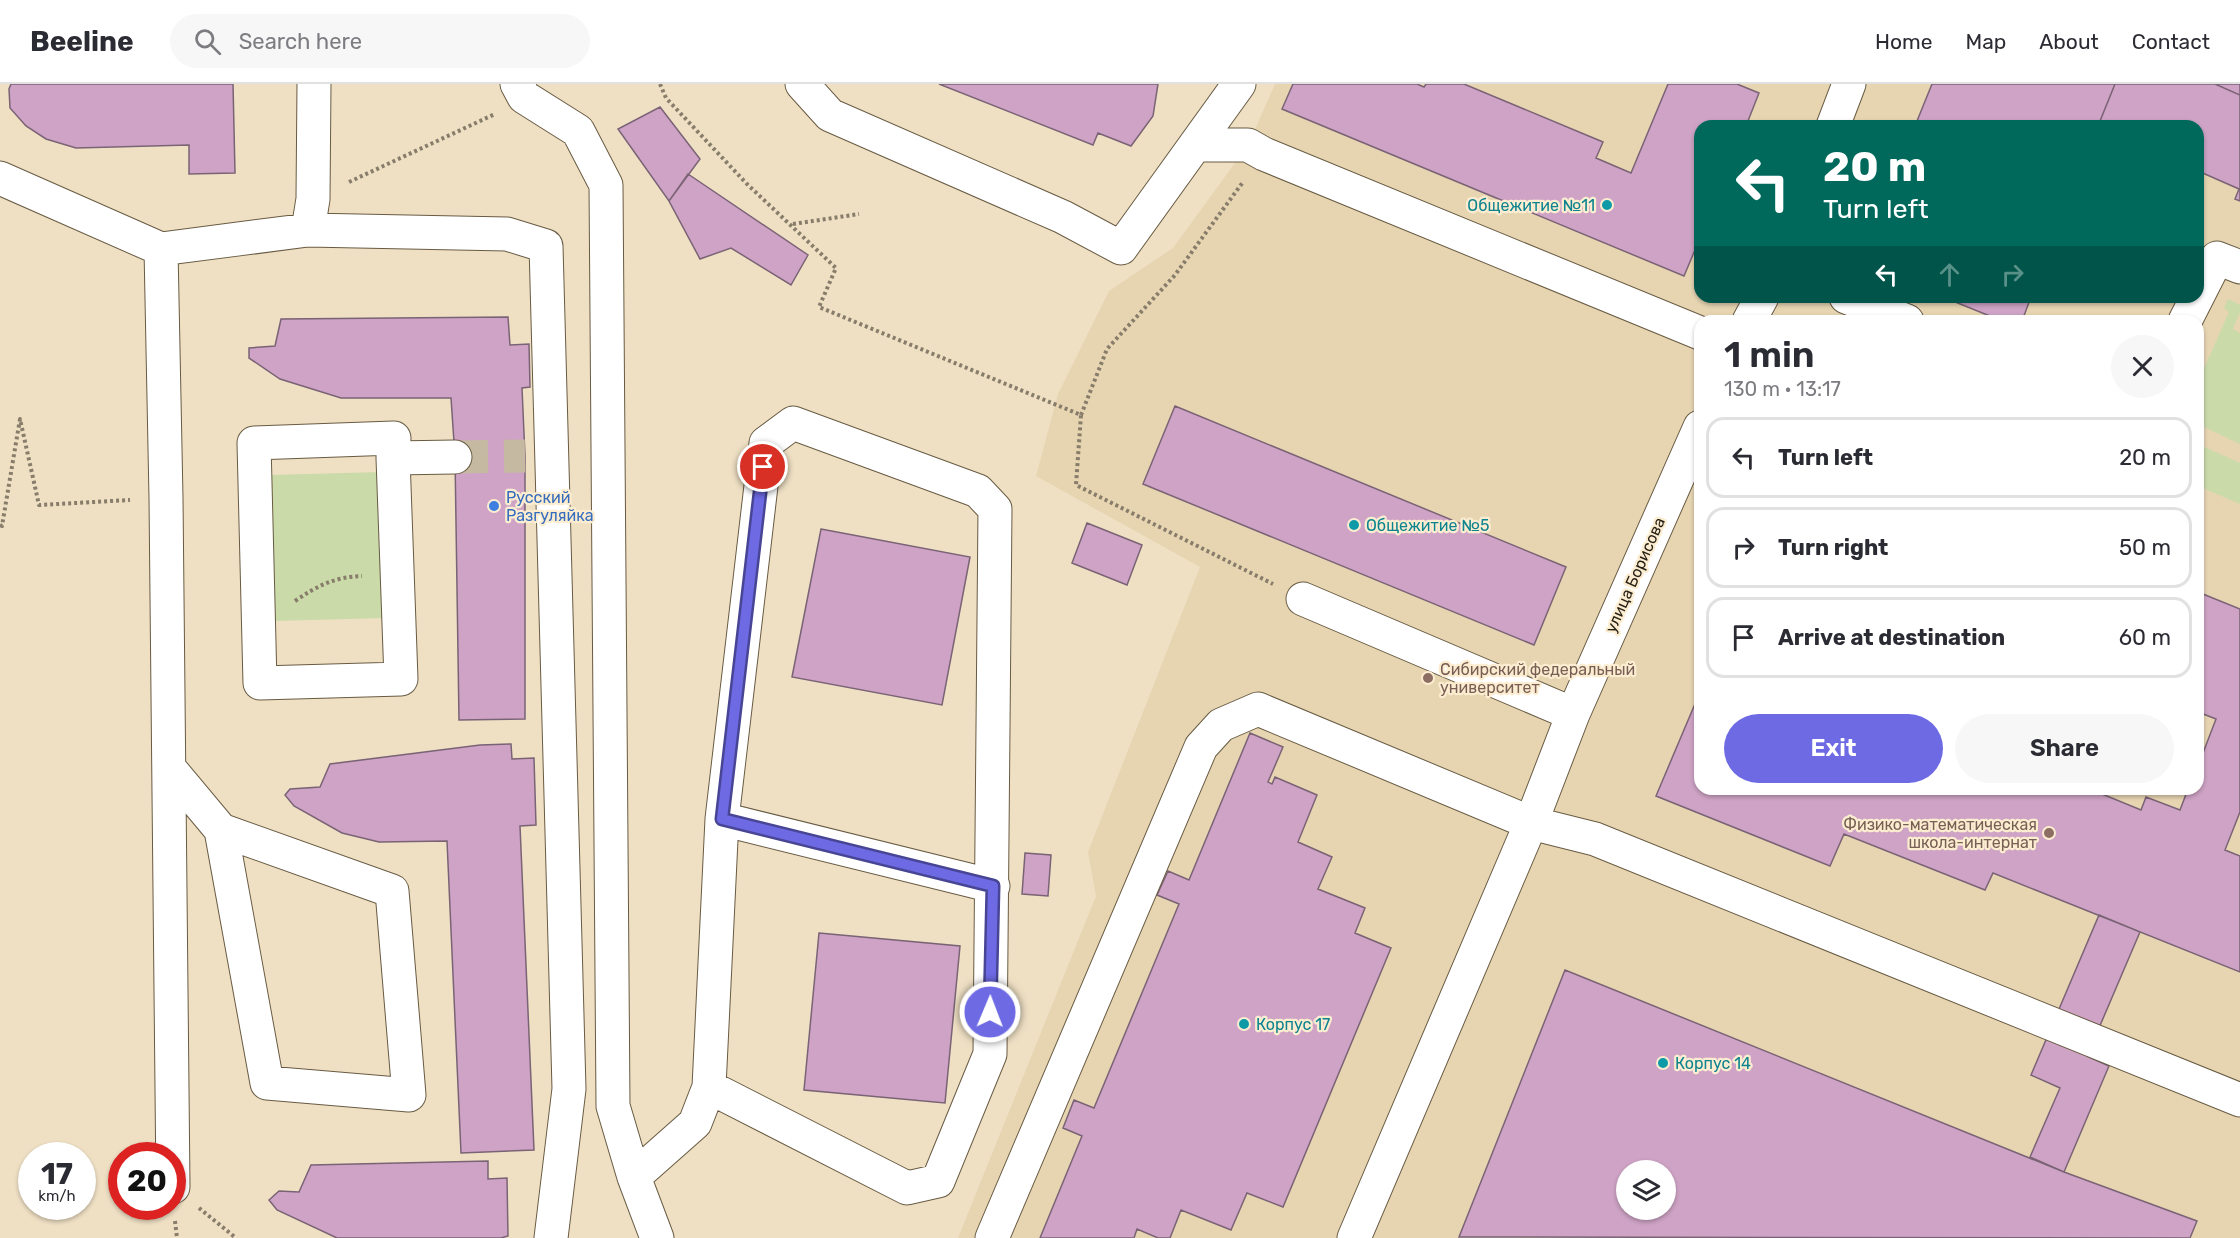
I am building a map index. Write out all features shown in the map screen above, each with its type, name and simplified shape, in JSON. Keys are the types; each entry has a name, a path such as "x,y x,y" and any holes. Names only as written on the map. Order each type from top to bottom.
{"street":[{"path":"310,214 314,84"},
{"path":"517,84 524,97 578,130 606,185 613,1106 634,1177 657,1238"},
{"path":"802,84 830,115 1063,217 1121,248 1239,84"},
{"path":"1835,120 1849,84"},
{"path":"1196,145 1248,145 1264,154 1694,331"},
{"path":"0,178 161,249 310,214 507,234 546,246 538,456 569,1089 551,1238"},
{"path":"161,249 170,769 173,1142"},
{"path":"2204,284 2217,258 2240,267"},
{"path":"1861,303 1892,315"},
{"path":"634,1177 694,1123 709,1087 722,819 766,444 793,423 978,491 995,509 990,1054 938,1181 907,1188 709,1087"},
{"path":"394,438 398,581 401,679 260,683 254,443 394,438"},
{"name":"улица Борисова","path":"1354,1238 1531,823 1573,714 1694,441"},
{"path":"393,458 455,457"},
{"path":"1303,599 1573,714"},
{"path":"992,1238 1201,747 1221,725 1258,709 1531,823 1595,839 2240,1100"},
{"path":"170,769 222,830 392,891 409,1095 267,1083 222,830"},
{"path":"722,819 993,886"}],"path":[{"path":"660,84 666,98 747,184 836,268 819,307 1081,415"},
{"path":"310,214 499,113"},
{"path":"1264,154 1175,275 1107,349 1081,415 1076,485 1303,599"},
{"path":"792,224 859,214"},
{"path":"0,525 2,526 20,419 39,505 166,498"},
{"path":"259,630 287,606 318,585 347,577 373,575 398,581"},
{"path":"186,1198 236,1238"}],"shaded area":[{"name":"Сибирский федеральный университет","path":"1275,84 2240,84 2240,1238 958,1238 1096,896 1088,852 1200,567 1036,476 1058,394 1109,291 1173,248 1248,145"}],"green space":[{"path":"2228,299 2240,305 2240,312 2233,329 2240,333 2240,444 2204,427 2204,368 2229,312 2224,308"},
{"path":"2204,447 2240,463 2240,504 2204,489"},
{"path":"382,472 386,618 274,621 270,475"}],"building":[{"path":"11,84 233,84 235,173 189,174 189,145 76,148 46,139 26,126 10,108"},
{"path":"939,84 1158,84 1153,116 1131,146 1098,133 1093,145"},
{"name":"Общежитие №11","path":"1293,84 1417,84 1424,87 1426,84 1464,84 1603,142 1596,158 1631,173 1668,84 1737,84 1759,93 1748,120 1694,120 1694,252 1684,276 1282,109"},
{"path":"1932,84 2115,84 2100,120 1917,120"},
{"path":"2115,84 2215,84 2240,95 2240,201 2235,199 2239,189 2204,174 2204,120 2100,120"},
{"path":"2215,84 2240,84 2240,95"},
{"path":"660,107 700,159 669,201 618,129"},
{"path":"688,174 808,255 791,285 731,248 700,259 669,201"},
{"path":"1958,303 2029,303 2024,315 1987,315"},
{"path":"508,317 510,345 529,344 530,387 522,388 525,456 525,719 459,720 455,457 451,398 341,398 280,379 249,358 249,348 275,346 281,319"},
{"name":"Общежитие №5","path":"1175,406 1566,567 1534,645 1143,484"},
{"path":"1087,523 1142,545 1127,585 1072,563"},
{"path":"821,529 970,557 942,705 792,677"},
{"path":"2204,594 2240,609 2240,812 2225,850 2240,856 2240,972 1993,873 1985,890 1844,834 1830,866 1656,796 1694,706 1694,795 2105,795 2141,810 2146,797 2180,810 2186,795 2204,795 2204,750 2216,719 2204,714"},
{"name":"Корпус 17","path":"1250,733 1283,747 1268,782 1272,784 1275,777 1317,795 1298,842 1332,857 1318,889 1365,908 1355,933 1391,948 1283,1207 1247,1193 1231,1230 1181,1210 1170,1238 1158,1238 1137,1229 1134,1238 1040,1238 1082,1136 1063,1128 1074,1100 1094,1108 1179,904 1157,895 1168,871 1189,880"},
{"path":"511,744 512,759 534,758 536,825 520,826 534,1150 461,1153 447,841 379,842 342,833 294,806 285,795 290,789 320,787 330,764 480,745"},
{"path":"1025,853 1051,855 1048,896 1022,894"},
{"path":"2099,915 2140,932 2087,1056 2109,1066 2064,1172 2030,1157 2060,1088 2031,1075"},
{"path":"819,933 960,946 945,1103 804,1090"},
{"name":"Корпус 14","path":"1565,970 2064,1172 2197,1221 2190,1238 1459,1237"},
{"path":"488,1161 488,1179 507,1178 508,1236 501,1238 337,1238 277,1210 269,1200 279,1191 299,1192 311,1165"}],"tunnel":[{"path":"455,457 525,456"}],"place":[{"name":"Общежитие №11","path":"1607,205"},
{"name":"Русский Разгуляйка","path":"494,506"},
{"name":"Общежитие №5","path":"1354,525"},
{"name":"Сибирский федеральный университет","path":"1428,678"},
{"name":"Физико-математическая школа-интернат","path":"2049,833"},
{"name":"Корпус 17","path":"1244,1024"},
{"name":"Корпус 14","path":"1663,1063"}],"route":[{"path":"763,467 722,819 993,886 990,1012"}]}
